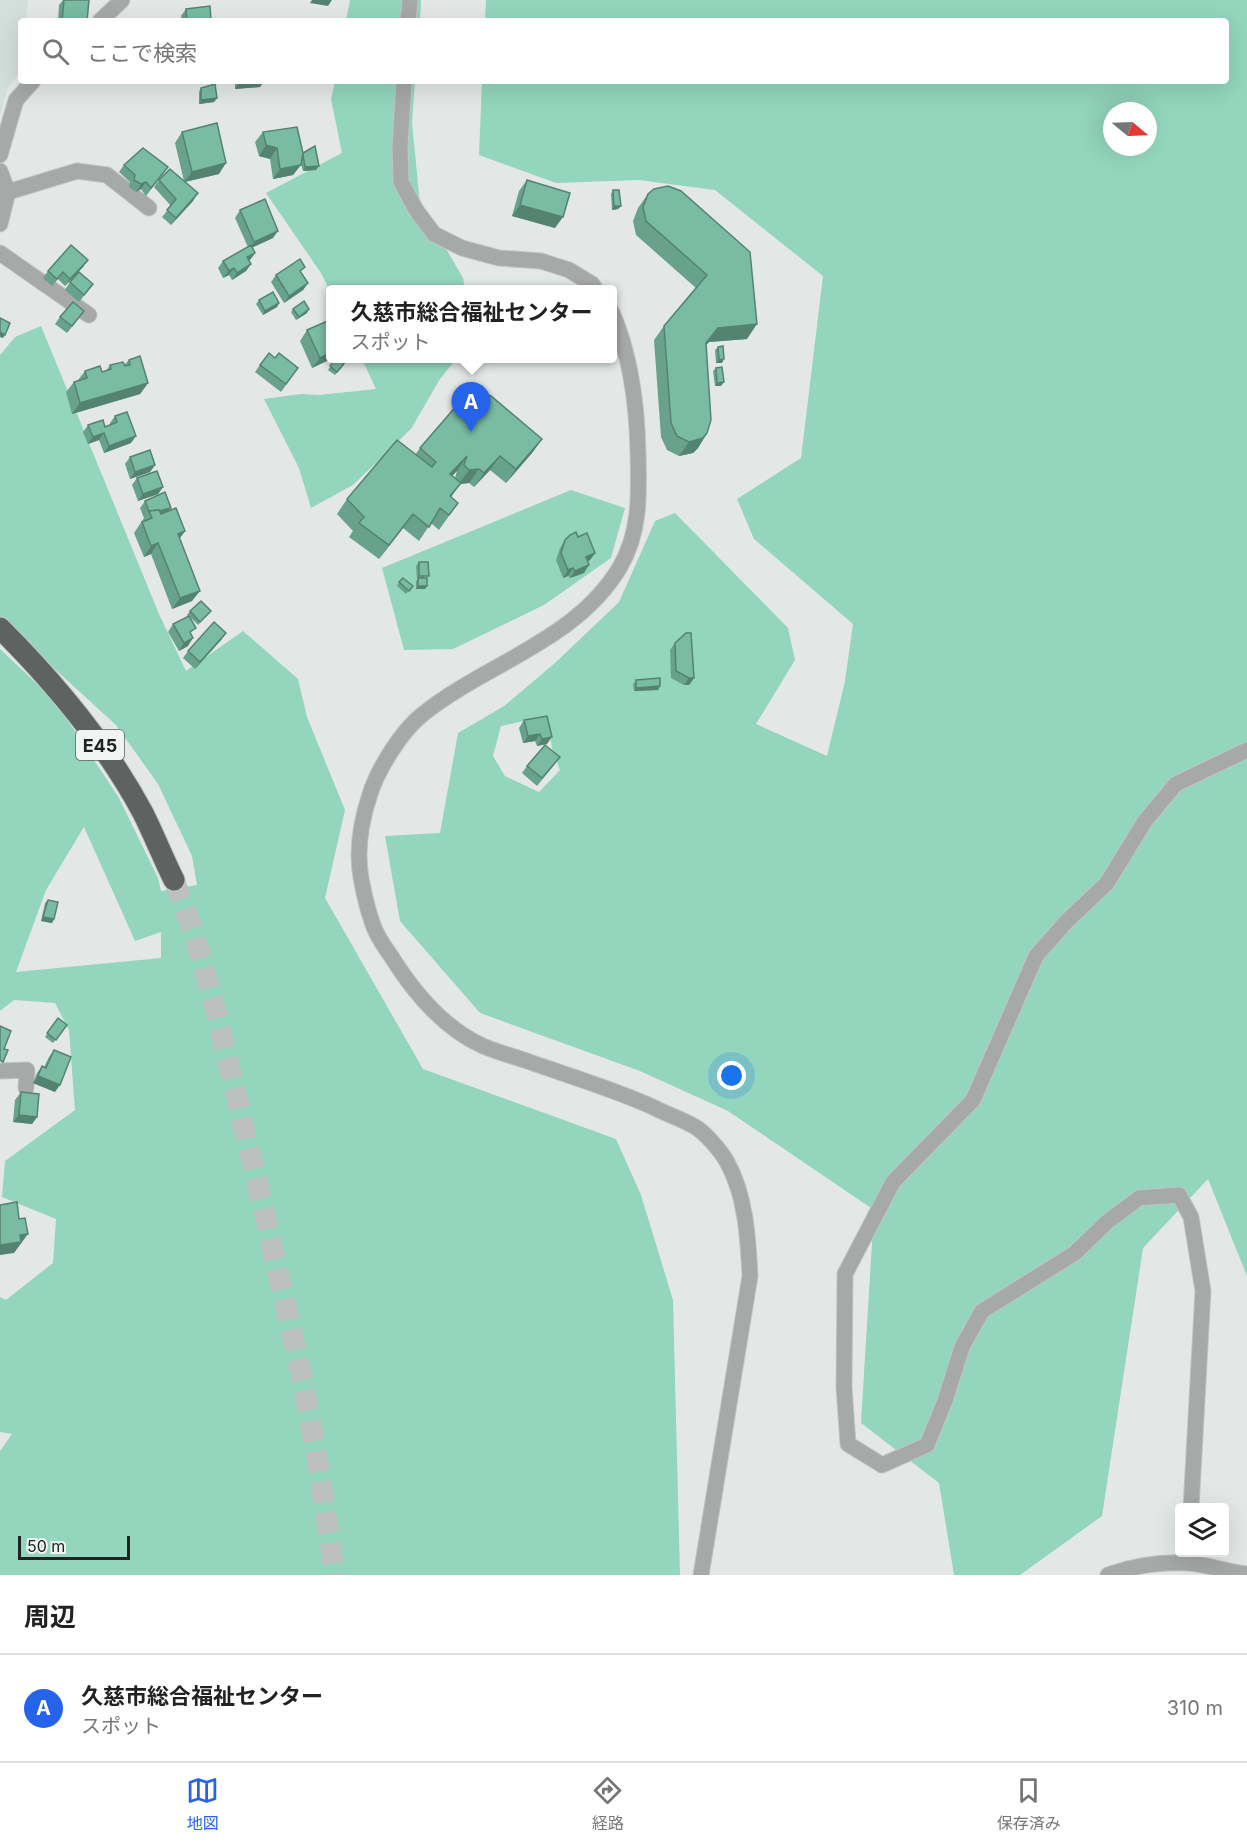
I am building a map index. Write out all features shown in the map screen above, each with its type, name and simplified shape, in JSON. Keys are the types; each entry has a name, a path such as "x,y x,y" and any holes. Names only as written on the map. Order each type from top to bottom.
{"highway":[{"name":"E45","path":"0,628 70,704 113,764 143,814 174,880"}],"street":[{"path":"103,18 122,0"},
{"path":"408,18 410,0"},
{"path":"0,155 16,100 30,84"},
{"path":"404,84 400,146 401,182 416,210 434,234 462,248 499,258 541,261 569,270 593,285"},
{"path":"0,171 9,192 0,224"},
{"path":"9,192 76,171 107,175 149,208"},
{"path":"0,253 89,315"},
{"path":"617,327 633,387 637,418 639,505 633,537 621,566 600,594 576,617 541,642 421,715 396,745 375,778 359,835 361,876 376,933 401,972 425,1003 444,1021 482,1046 640,1101 698,1128 725,1159 739,1188 750,1276 701,1575"},
{"path":"1191,1503 1203,1291 1191,1217 1179,1195 1139,1198 1107,1222 1075,1253 982,1311 962,1347 945,1401 927,1444 882,1465 848,1444 844,1387 845,1274 893,1182 973,1100 1036,956 1066,922 1107,883 1144,821 1176,784 1247,750"},
{"path":"0,1071 27,1070 26,1088"},
{"path":"1108,1575 1155,1564 1187,1563 1247,1574"}],"shaded area":[{"path":"0,0 28,0 26,18 18,18 18,75 8,88 0,116"}],"green space":[{"path":"350,0 421,0 420,18 347,18"},
{"path":"486,0 1247,0 1247,1276 1208,1179 1143,1248 1102,1516 1020,1575 954,1575 939,1483 861,1423 874,1210 728,1111 640,1071 480,1013 400,921 385,836 440,833 458,733 504,706 555,663 619,602 655,521 675,513 788,628 795,660 756,724 827,756 845,681 853,624 754,539 737,499 801,458 823,276 715,190 639,180 556,183 479,155 482,84 1229,84 1229,18 485,18","holes":["547,716 552,748 560,770 539,792 505,776 493,756 501,726"]},
{"path":"334,84 415,84 412,123 420,204 463,278 464,285 327,285 266,193 342,153 331,99"},
{"path":"41,326 159,614 186,671 243,631 298,679 307,717 345,810 325,898 423,1069 616,1139 641,1195 673,1300 680,1575 0,1575 0,1451 12,1434 0,1432 0,1297 6,1300 53,1263 56,1219 2,1197 5,1161 75,1110 69,1030 55,1003 14,1000 0,1011 0,649 55,701 119,798 158,878 161,891 197,885 192,856 158,784 116,725 0,619 0,355 15,337","holes":["84,827 135,941 161,932 161,958 16,972 46,890"]},
{"path":"364,363 453,363 440,379 411,429 353,485 311,508 299,468 264,399 376,389"},
{"path":"571,490 625,508 611,558 544,605 453,649 404,650 382,568"}],"building":[{"path":"64,0 89,0 87,18 62,18"},
{"path":"210,6 211,18 187,18 186,9"},
{"path":"215,84 217,98 201,100 201,88"},
{"path":"217,123 226,163 192,172 182,132"},
{"path":"297,127 303,153 301,165 280,169 277,148 266,145 263,132"},
{"path":"315,146 319,166 305,167 303,153"},
{"path":"143,148 168,167 151,188 146,182 141,184 134,180 135,175 124,165"},
{"path":"170,169 198,193 176,218 167,210 176,199 159,180"},
{"path":"527,180 570,193 563,217 520,205"},
{"path":"668,186 681,191 750,252 757,324 718,328 706,343 711,420 703,438 689,442 677,436 671,423 664,326 707,275 646,221 643,207 648,194 654,189"},
{"path":"613,190 619,190 621,206 614,206"},
{"path":"265,199 278,231 254,242 240,210"},
{"path":"71,245 88,260 70,279 63,272 57,279 48,271"},
{"path":"251,245 255,253 247,257 251,264 237,273 234,268 229,271 223,261"},
{"path":"300,259 305,267 300,271 308,283 289,296 276,275"},
{"path":"79,272 93,284 84,295 70,282"},
{"path":"273,292 279,303 265,311 259,300"},
{"path":"304,301 309,309 299,317 293,309"},
{"path":"73,302 84,311 72,326 60,317"},
{"path":"0,318 10,323 5,335 0,332"},
{"path":"326,322 326,355 320,358 307,330"},
{"path":"723,346 724,359 719,360 718,347"},
{"path":"269,353 275,358 279,353 298,368 286,384 260,365"},
{"path":"140,356 148,383 80,403 74,382 87,378 85,371 100,366 102,372 111,369 110,365 123,362 125,366 130,365 129,360"},
{"path":"332,363 344,363 337,372 330,366"},
{"path":"722,367 724,382 717,383 716,368"},
{"path":"479,391 491,396 542,439 516,469 500,456 484,473 479,469 469,470 464,465 467,456 450,474 461,483 450,496 458,503 449,515 440,508 429,527 413,514 389,545 359,523 364,517 347,499 397,440 432,467 436,462 420,448 465,396"},
{"path":"127,412 136,436 109,446 104,433 93,437 88,425 103,420 105,427 117,422 115,416"},
{"path":"150,450 155,465 135,472 130,457"},
{"path":"157,471 163,487 143,494 137,478"},
{"path":"165,492 171,508 149,511 150,514 145,501"},
{"path":"176,508 185,531 178,534 200,591 180,598 158,543 151,546 142,522 152,518 149,511 159,510 161,514"},
{"path":"576,532 578,537 587,533 595,553 586,557 589,565 575,571 573,568 568,570 561,553 565,540"},
{"path":"419,562 428,562 429,576 419,576"},
{"path":"403,578 413,586 409,591 399,582"},
{"path":"418,578 427,578 427,586 418,586"},
{"path":"201,601 211,611 200,622 190,611"},
{"path":"189,616 196,628 190,632 193,638 184,643 173,624"},
{"path":"214,622 226,633 200,662 188,651"},
{"path":"686,633 691,633 694,678 689,678 676,671 675,643"},
{"path":"660,678 660,686 636,688 636,680"},
{"path":"547,716 552,737 542,739 540,734 528,736 524,720"},
{"path":"545,745 560,757 542,778 527,766"},
{"path":"48,900 58,902 54,919 43,917"},
{"path":"58,1018 67,1025 56,1040 47,1033"},
{"path":"0,1026 11,1031 4,1049 8,1050 3,1062 0,1060"},
{"path":"54,1050 71,1057 60,1085 38,1076 42,1066 46,1068"},
{"path":"21,1092 39,1094 37,1117 19,1115"},
{"path":"17,1202 19,1219 25,1218 28,1234 20,1235 21,1242 0,1245 0,1205"}],"tunnel":[{"path":"174,880 194,933 216,1011 270,1236 304,1386 335,1575"}],"place":[{"name":"久慈市総合福祉センター","path":"471,432"}]}
